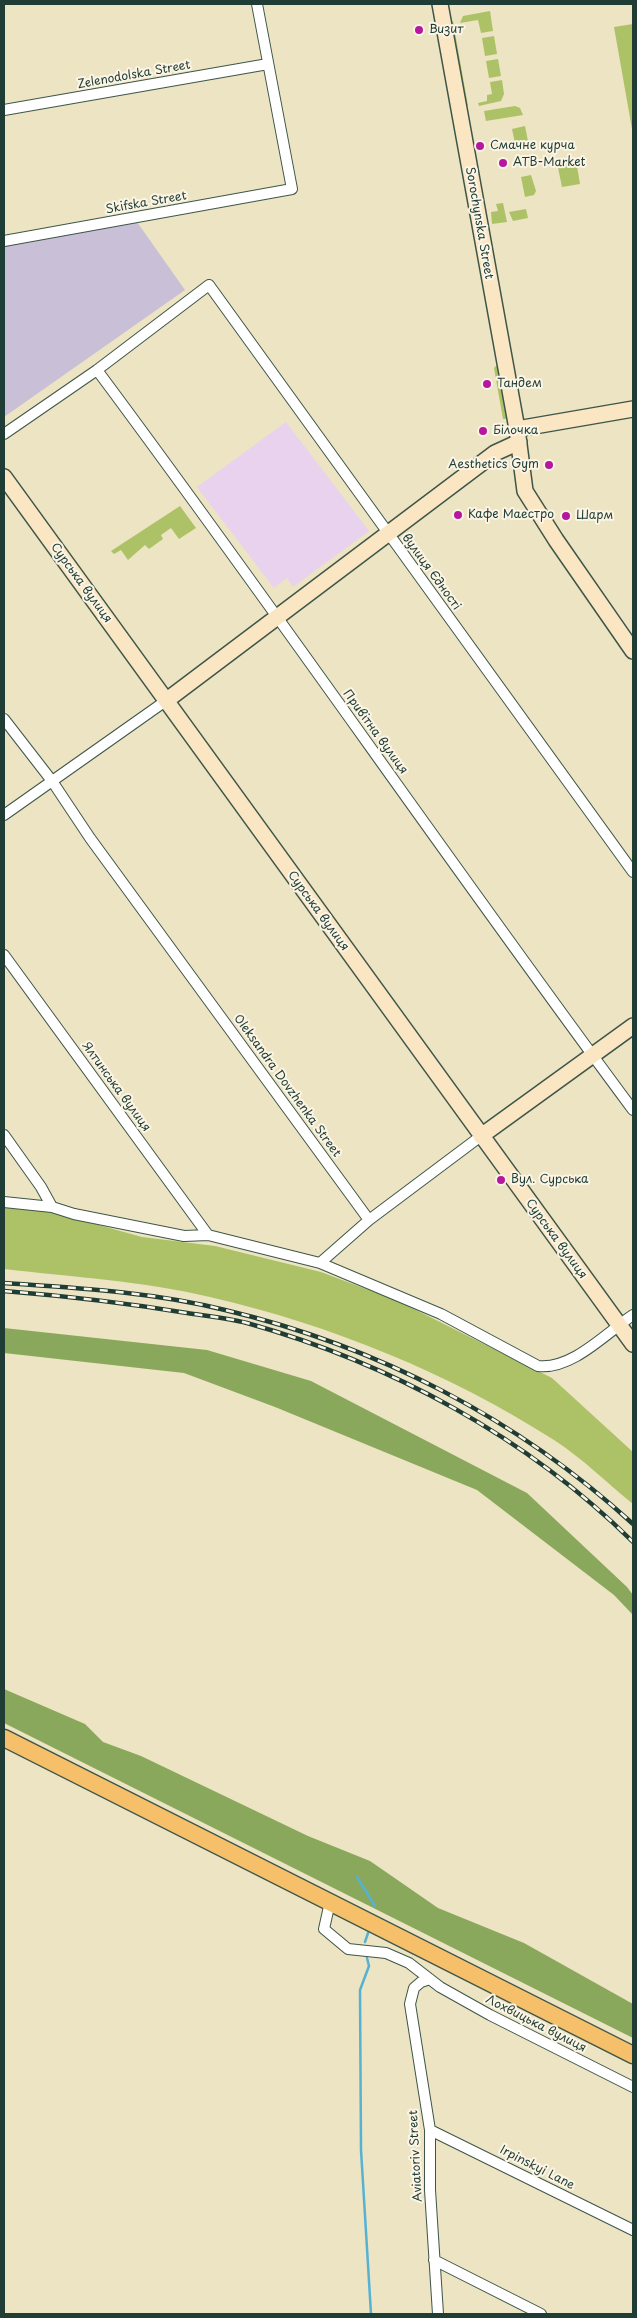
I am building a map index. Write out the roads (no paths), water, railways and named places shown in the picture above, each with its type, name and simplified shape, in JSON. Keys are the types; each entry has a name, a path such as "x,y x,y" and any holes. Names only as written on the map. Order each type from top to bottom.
{"main road":[{"path":"4,1738 633,2055"}],"street":[{"path":"257,4 268,64"},
{"name":"Sorochynska Street","path":"440,4 518,436 525,491 556,540 633,651"},
{"name":"Zelenodolska Street","path":"4,110 268,64"},
{"name":"Skifska Street","path":"4,241 292,189 268,64"},
{"name":"вулиця Єдності","path":"97,370 209,285 633,872"},
{"path":"4,434 97,370"},
{"name":"Привітна вулиця","path":"97,370 192,496 276,616 633,1110"},
{"path":"4,815 167,700 276,616 518,436 633,409"},
{"name":"Сурська вулиця","path":"4,477 633,1344"},
{"name":"Oleksandra Dovzhenka Street","path":"4,719 52,781 96,846 369,1220"},
{"name":"Ялтинська вулиця","path":"4,955 208,1235"},
{"path":"320,1263 369,1220 592,1054 633,1026"},
{"path":"4,1135 41,1187 52,1207"},
{"path":"4,1202 52,1207 74,1214 184,1236 208,1235 320,1263 440,1314 538,1366 551,1368 571,1360 633,1314"},
{"name":"Лохвицька вулиця","path":"330,1902 324,1929 348,1949 386,1952 409,1963 430,1979 490,2016 633,2087"},
{"name":"Aviatoriv Street","path":"430,1979 421,1982 414,1988 410,2004 430,2130 434,2260 438,2314"},
{"name":"Irpinskyi Lane","path":"430,2130 633,2230"},
{"path":"434,2260 541,2314"}],"waterway":[{"path":"357,1877 375,1906"},
{"path":"365,1942 368,1933"},
{"path":"367,1958 369,1966 360,1990 361,2150 371,2314"}],"railway":[{"path":"4,1283 143,1295 198,1304 281,1325 337,1344 391,1366 443,1391 493,1420 542,1451 589,1486 633,1524"},
{"path":"4,1291 119,1303 232,1320 300,1340 353,1359 404,1382 454,1408 502,1437 548,1469 592,1504 633,1542"}],"place":[{"name":"Визит","path":"419,30"},
{"name":"Смачне курча","path":"480,146"},
{"name":"ATB-Market","path":"503,163"},
{"name":"Тандем","path":"487,384"},
{"name":"Білочка","path":"483,431"},
{"name":"Aesthetics Gym","path":"549,465"},
{"name":"Кафе Маестро","path":"458,515"},
{"name":"Шарм","path":"566,516"},
{"name":"Вул. Сурська","path":"501,1180"}]}
